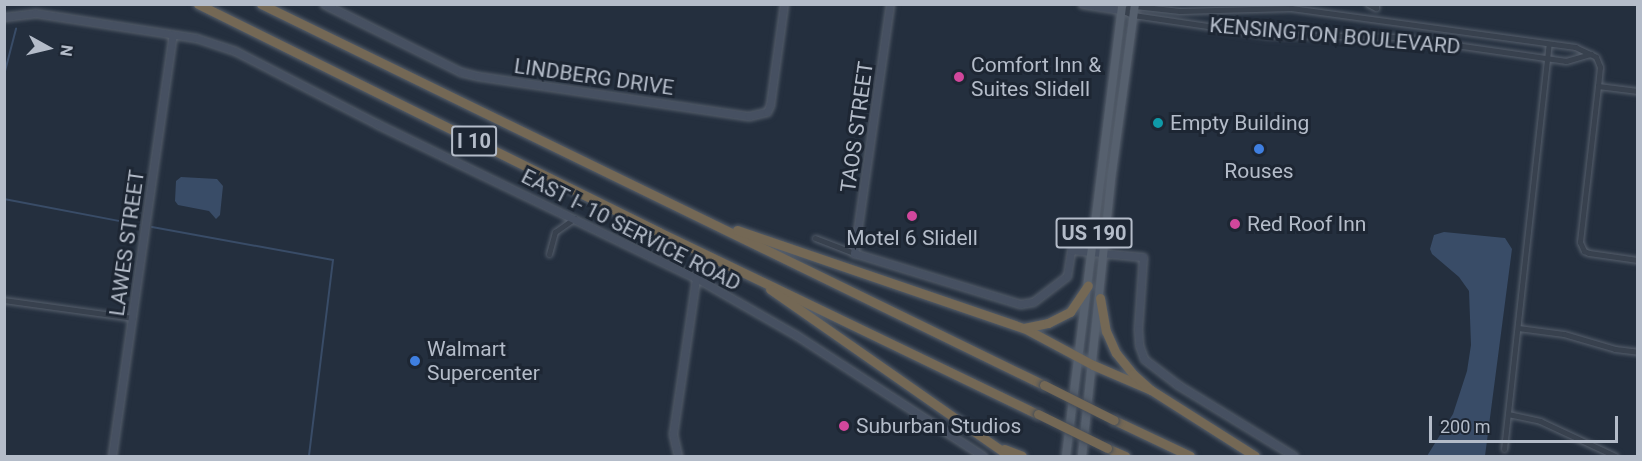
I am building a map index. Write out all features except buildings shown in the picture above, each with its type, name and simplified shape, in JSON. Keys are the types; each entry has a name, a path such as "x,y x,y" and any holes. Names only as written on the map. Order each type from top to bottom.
{"highway":[{"name":"I 10","path":"198,4 1125,456"},
{"name":"I 10","path":"261,4 1190,456"},
{"path":"700,218 1024,328 1093,365 1151,390"},
{"path":"751,275 1009,456"},
{"path":"1024,328 1048,323 1070,312 1088,285"},
{"path":"1100,298 1106,331 1116,353 1132,374 1151,390 1255,456"},
{"path":"991,443 1022,456"}],"main road":[{"name":"US 190","path":"1082,456 1113,167 1135,5"},
{"name":"US 190","path":"1066,456 1122,8"}],"street":[{"name":"LINDBERG DRIVE","path":"324,4 461,72 511,83 749,116 766,112 770,105 784,4"},
{"name":"TAOS STREET","path":"854,253 890,4"},
{"path":"1082,4 1122,8"},
{"path":"1368,4 1376,8 1376,4"},
{"name":"KENSINGTON BOULEVARD","path":"1122,8 1135,5 1180,11 1291,8 1575,47 1591,54"},
{"name":"KENSINGTON BOULEVARD","path":"1122,8 1133,15 1269,34 1400,37 1566,61 1591,54"},
{"name":"EAST I- 10 SERVICE ROAD","path":"4,17 35,13 216,43 235,51 377,124 696,278 806,342 982,456"},
{"name":"LAWES STREET","path":"112,456 173,35"},
{"path":"1504,448 1549,44"},
{"path":"1591,54 1599,62 1598,86 1581,248 1589,253 1638,260"},
{"path":"1598,86 1638,92"},
{"path":"1102,166 1113,167"},
{"path":"549,254 555,232 575,218"},
{"path":"815,238 854,253 1020,304 1033,302 1067,276 1071,250 1143,257 1138,329 1139,345 1144,358 1178,385 1294,456"},
{"path":"678,456 673,434 696,278"},
{"path":"4,300 133,318"},
{"path":"1518,328 1564,334 1615,349 1638,352"},
{"path":"1508,414 1540,421 1615,456"}],"water":[{"path":"181,177 217,179 223,186 220,215 216,219 209,211 178,205 175,201 176,181"},
{"path":"1444,232 1505,238 1512,249 1485,456 1427,456 1453,414 1467,371 1471,345 1469,291 1459,277 1432,254 1430,249 1434,235"}],"waterway":[{"path":"4,75 16,29"},
{"path":"4,199 140,225"},
{"path":"152,227 333,260 309,456"}],"place":[{"name":"Comfort Inn & Suites Slidell","path":"959,77"},
{"name":"Empty Building","path":"1158,123"},
{"name":"Rouses","path":"1259,149"},
{"name":"Motel 6 Slidell","path":"912,216"},
{"name":"Red Roof Inn","path":"1235,224"},
{"name":"Walmart Supercenter","path":"415,361"},
{"name":"Suburban Studios","path":"844,426"}]}
